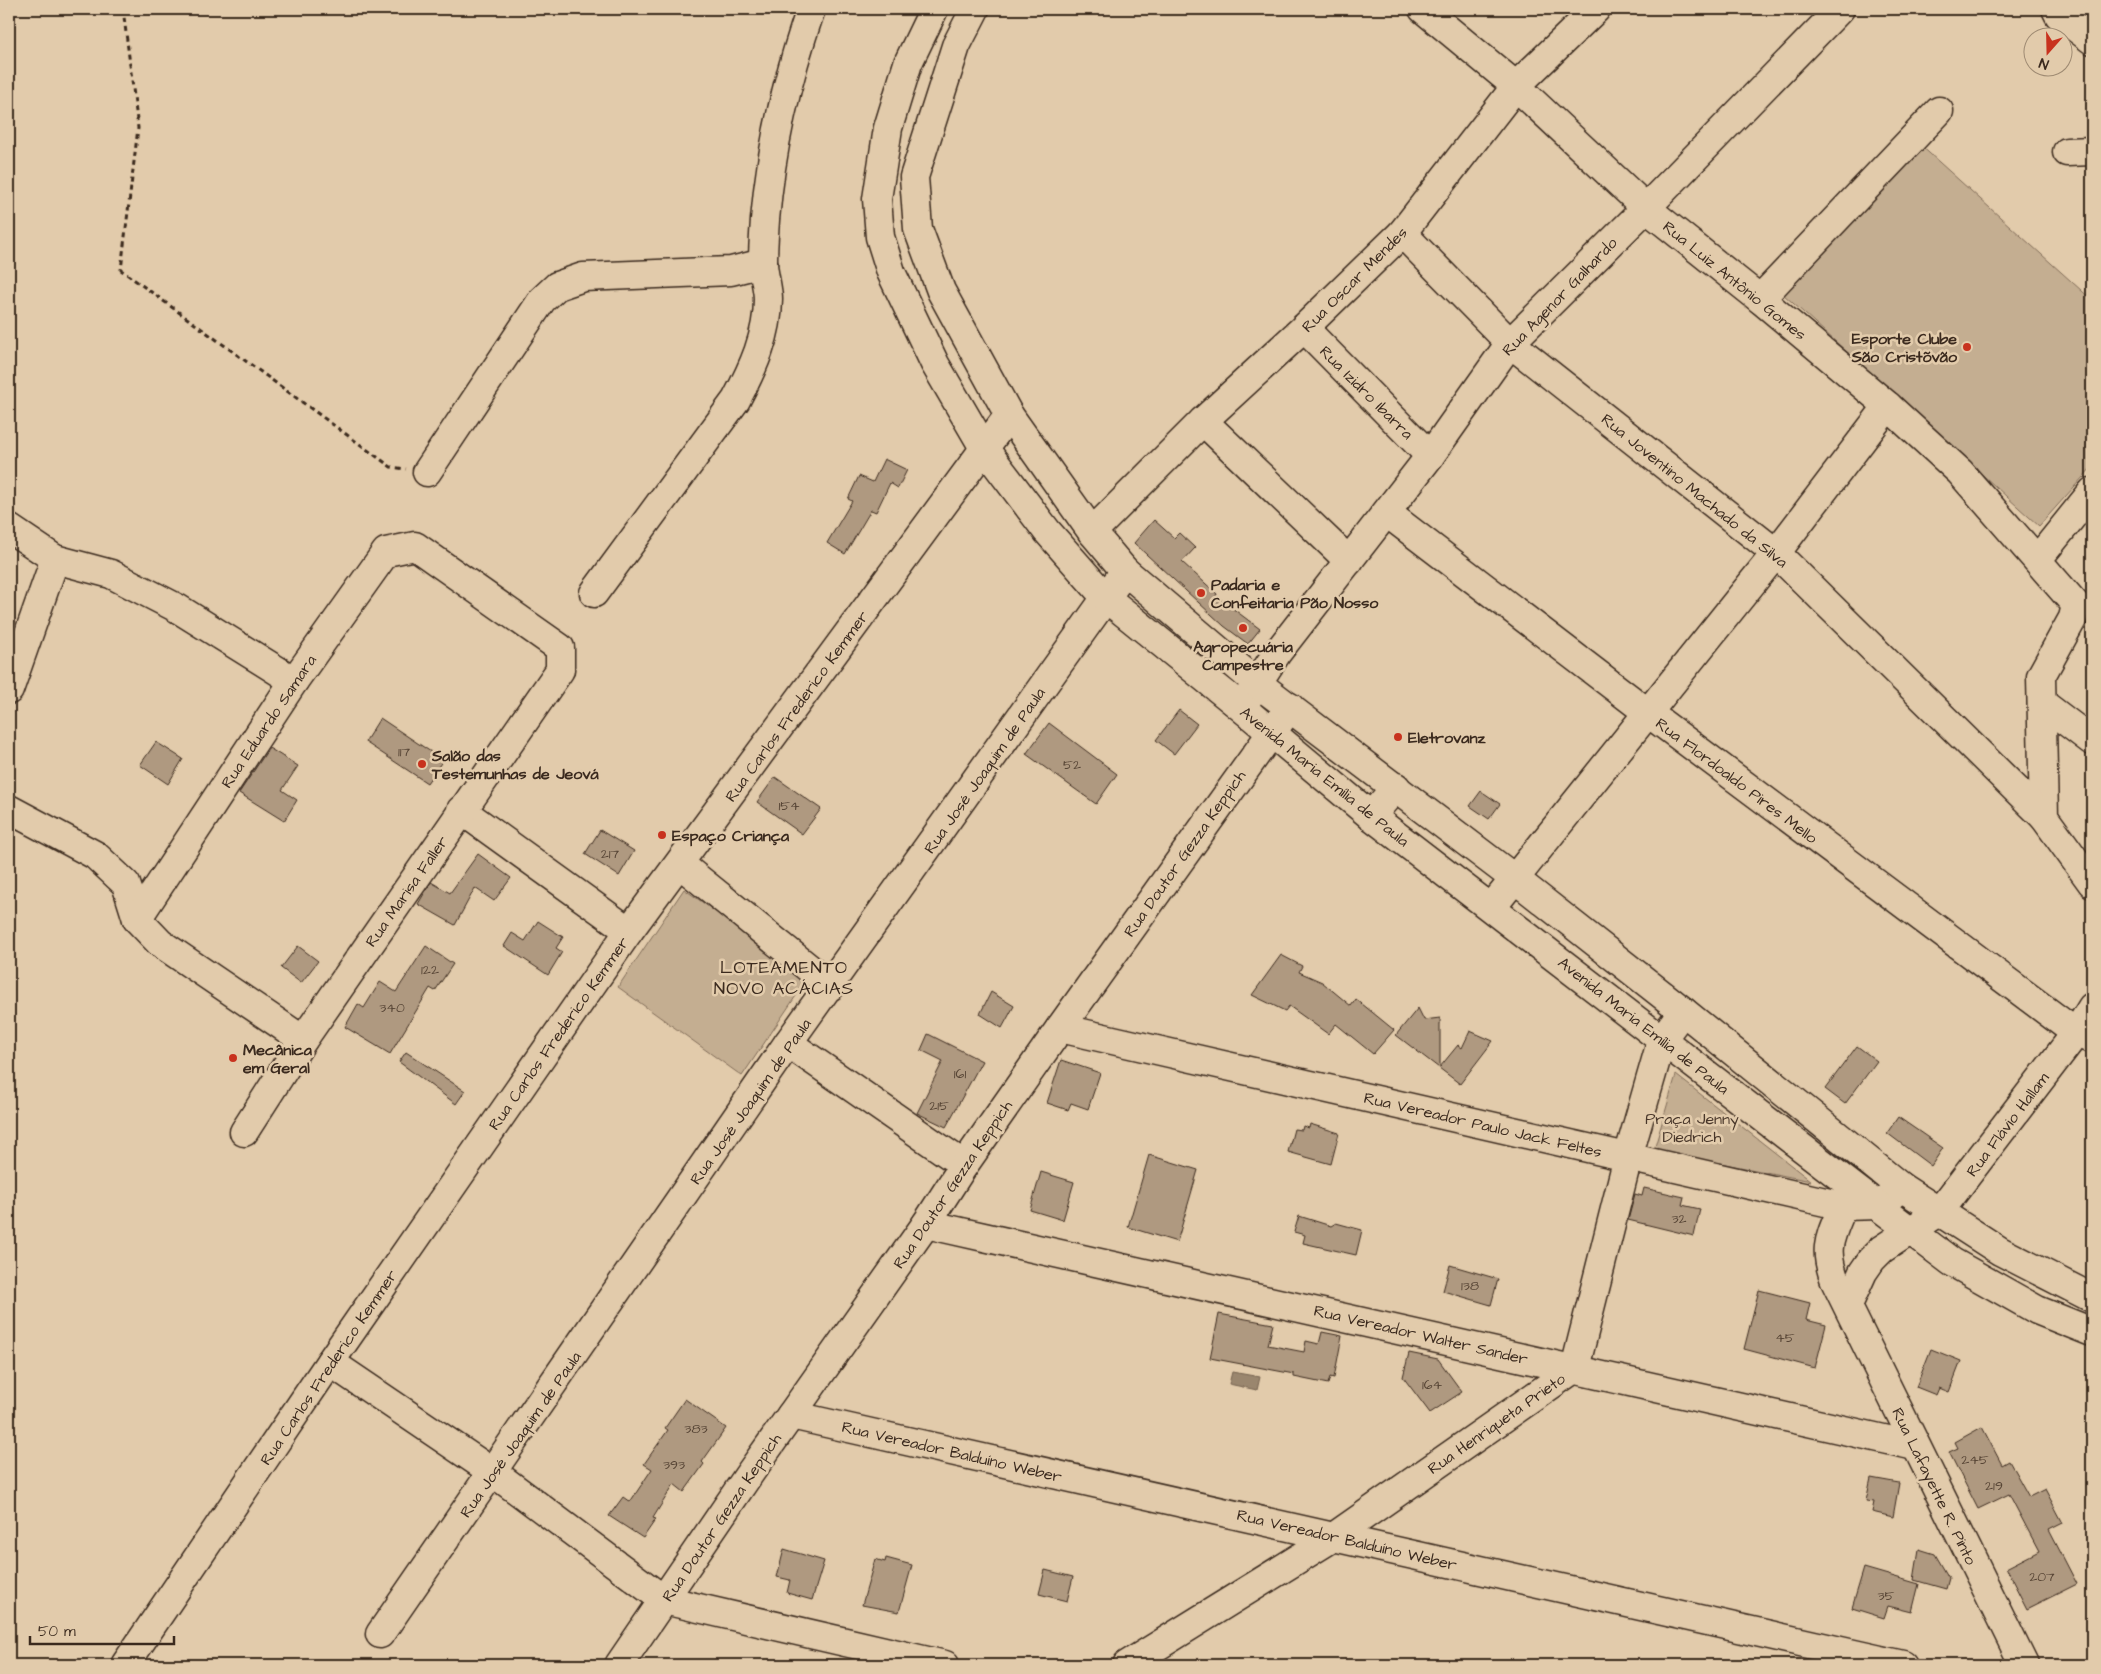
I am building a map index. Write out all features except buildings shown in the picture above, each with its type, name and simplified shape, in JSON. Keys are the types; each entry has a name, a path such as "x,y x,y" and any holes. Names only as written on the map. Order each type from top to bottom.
{"street":[{"path":"594,593 736,400 754,367 765,333 768,298 763,262 766,213 775,140 794,58 810,9"},
{"name":"Avenida Maria Emília de Paula","path":"934,9 908,63 888,128 877,199 880,237 891,272 935,364 984,448 1047,531 1106,598 1371,816 1952,1262 2037,1310 2092,1332"},
{"name":"Avenida Maria Emília de Paula","path":"975,9 956,46 914,177 918,229 941,291 1009,415 1092,532 1125,572 1257,683 1396,787 1683,1011 1901,1187 2000,1251 2089,1302"},
{"name":"Rua Luiz Antônio Gomes","path":"1423,9 1516,86 1646,208 1760,299 1888,406 1960,472 2038,559 2076,605 2073,618 2041,676 2042,703"},
{"name":"Rua Oscar Mendes","path":"1092,532 1203,421 1304,328 1402,233 1516,86 1596,9"},
{"name":"Rua Agenor Galhardo","path":"1242,708 1277,653 1430,456 1510,343 1646,208 1840,9"},
{"path":"2056,9 2059,14 2092,40"},
{"path":"1760,299 1939,111"},
{"name":"Rua Joventino Machado da Silva","path":"1402,233 1510,343 1776,553 2044,818 2092,882"},
{"path":"427,472 542,300 557,286 583,277 731,271 763,262"},
{"name":"Rua Izidro Ibarra","path":"1304,328 1430,456"},
{"path":"1492,907 1776,553 1888,406"},
{"name":"Rua Carlos Frederico Kemmer","path":"125,1665 330,1362 629,931 1009,415"},
{"path":"1203,421 1349,561"},
{"path":"2038,559 2092,492"},
{"name":"Rua Flordoaldo Pires Mello","path":"1387,513 1647,712 2084,1036"},
{"path":"9,528 54,559 111,574 177,608 294,681"},
{"name":"Rua Eduardo Samara","path":"137,919 294,681 386,552 415,546 560,648"},
{"path":"9,690 54,559"},
{"name":"Rua José Joaquim de Paula","path":"380,1634 494,1472 788,1043 831,986 1125,572"},
{"name":"Rua Marisa Faller","path":"244,1132 303,1040 560,670 560,648"},
{"path":"2042,703 2044,818"},
{"path":"2042,703 2092,741"},
{"name":"Rua Doutor Gezza Keppich","path":"619,1665 791,1415 926,1224 964,1165 1290,707"},
{"path":"1371,816 1396,787"},
{"path":"9,809 95,855 126,884 137,919 160,943 303,1040"},
{"path":"462,810 629,931"},
{"path":"680,864 831,986"},
{"name":"Rua Flávio Hallam","path":"1911,1230 1940,1212 2084,1036 2092,1007"},
{"name":"Rua Henriqueta Prieto","path":"1127,1665 1335,1536 1575,1368 1628,1157 1662,1039 1683,1011"},
{"name":"Rua Vereador Paulo Jack Feltes","path":"1060,1028 1843,1206 1880,1205"},
{"path":"788,1043 964,1165"},
{"path":"1880,1205 1901,1187"},
{"name":"Rua Lafayette R. Pinto","path":"1843,1206 1828,1243 1828,1263 1915,1446 2024,1665"},
{"name":"Rua Vereador Walter Sander","path":"926,1224 1575,1368 1915,1446"},
{"path":"1848,1305 1863,1272 1872,1259 1882,1249 1911,1230"},
{"path":"330,1362 494,1472 664,1600 945,1665"},
{"name":"Rua Vereador Balduíno Weber","path":"791,1415 1335,1536 1860,1661 1903,1665"}],"path":[{"path":"123,9 138,128 121,270 391,467 427,472"}],"green space":[{"name":"Esporte Clube São Cristõvão","path":"1919,144 2092,300 2092,467 2039,526 1783,294"},
{"path":"684,889 808,978 742,1076 618,987"},
{"name":"Praça Jenny Diedrich","path":"1676,1075 1811,1181 1654,1150"}],"shaded area":[{"path":"1232,1372 1260,1377 1257,1390 1229,1384"}],"place":[{"name":"Esporte Clube São Cristõvão","path":"1967,347"},
{"name":"Padaria e Confeitaria Pão Nosso","path":"1201,593"},
{"name":"Agropecuária Campestre","path":"1243,628"},
{"name":"Eletrovanz","path":"1398,737"},
{"name":"Salão das Testemunhas de Jeová","path":"422,764"},
{"name":"Espaço Criança","path":"662,835"},
{"name":"Mecânica em Geral","path":"233,1058"}],"district":[{"name":"LOTEAMENTO NOVO ACÁCIAS","path":"784,978"}]}
